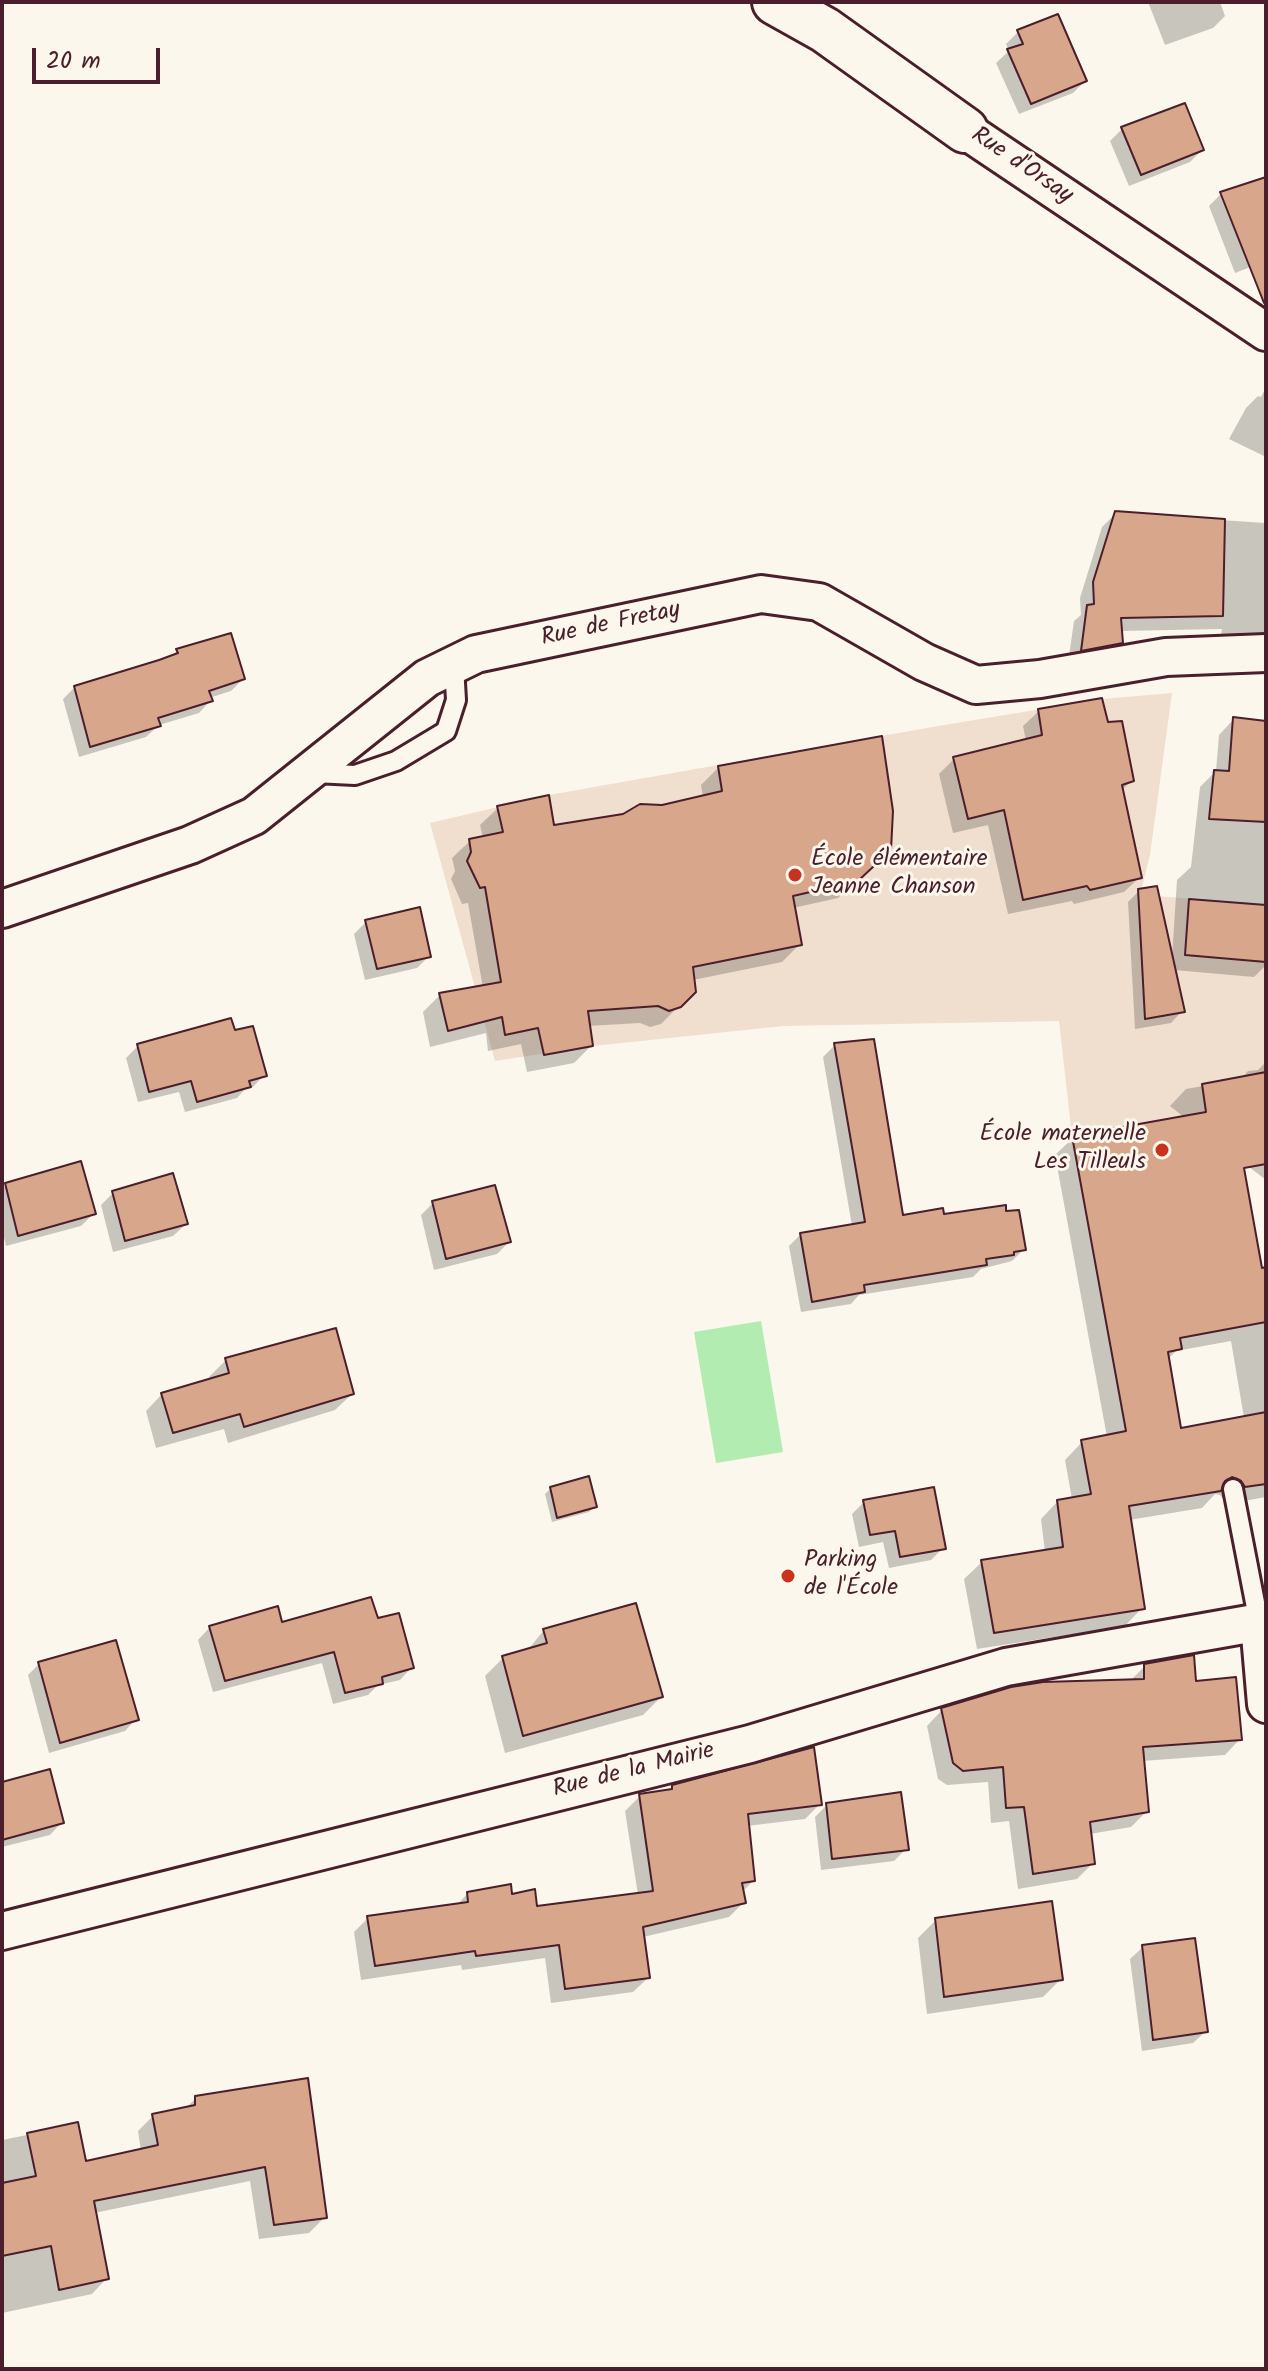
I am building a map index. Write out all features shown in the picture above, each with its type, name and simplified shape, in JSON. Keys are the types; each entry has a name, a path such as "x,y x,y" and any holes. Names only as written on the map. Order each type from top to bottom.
{"main road":[{"name":"Rue d'Orsay","path":"775,2 825,30 965,130"}],"street":[{"name":"Rue d'Orsay","path":"965,130 1266,332"},
{"name":"Rue de Fretay","path":"2,909 203,839 254,816 427,678 476,654 761,594 819,602 924,662 976,685 1040,679 1166,657 1266,653"},
{"path":"1263,1622 1266,1704"},
{"name":"Rue de la Mairie","path":"2,1931 750,1744 1006,1667 1263,1622"}],"lane":[{"path":"307,773 355,775 396,761 446,731 456,700 454,666"},
{"path":"1233,1489 1263,1622"}],"shaded area":[{"name":"École élémentaire Jeanne Chanson","path":"1172,693 1150,855 1140,895 1266,904 1266,1164 1261,1165 1257,1148 1241,1152 1175,1303 1182,1349 1160,1354 1163,1371 1171,1370 1173,1378 1166,1381 1097,1270 1072,1136 1059,1021 784,1026 593,1046 495,1061 430,823 549,795 938,726 1102,699"}],"green space":[{"path":"761,1321 783,1452 716,1463 694,1332"}],"building":[{"path":"1058,14 1087,81 1031,104 1007,49 1023,44 1017,30"},
{"path":"1185,103 1204,150 1141,175 1121,127"},
{"path":"1266,177 1266,303 1264,303 1220,192"},
{"path":"1115,511 1225,519 1223,616 1121,618 1123,643 1081,651 1087,605 1094,604 1093,582"},
{"path":"231,633 245,679 209,691 213,701 158,718 161,726 90,747 74,686 159,660 178,653 176,649"},
{"path":"1102,698 1108,722 1122,721 1134,781 1122,785 1142,878 1023,900 1004,810 968,819 953,757 1042,735 1038,709"},
{"path":"1233,717 1266,721 1266,822 1209,819 1214,770 1229,771"},
{"path":"882,736 893,811 891,850 858,881 793,896 802,945 693,967 696,992 681,1007 669,1011 658,1006 588,1011 593,1046 544,1055 538,1028 505,1035 502,1017 448,1031 439,993 501,982 485,887 480,888 467,861 471,852 469,839 503,832 497,806 549,795 554,825 623,814 640,804 662,805 722,791 718,766"},
{"path":"1157,886 1185,1012 1145,1019 1138,889"},
{"path":"1189,899 1266,905 1266,962 1185,955"},
{"path":"420,907 431,957 377,969 365,920"},
{"path":"231,1018 235,1030 253,1026 267,1076 249,1081 251,1087 197,1102 191,1081 149,1092 137,1044"},
{"path":"874,1039 903,1215 943,1208 944,1214 1006,1205 1006,1211 1019,1210 1026,1250 986,1259 987,1265 864,1285 865,1292 812,1302 800,1233 865,1222 834,1043"},
{"path":"1266,1072 1266,1164 1244,1168 1262,1268 1266,1267 1266,1322 1180,1338 1182,1349 1168,1352 1181,1428 1266,1412 1266,1484 1245,1487 1232,1477 1225,1481 1221,1491 1129,1506 1145,1609 994,1633 981,1560 1063,1547 1057,1500 1091,1494 1081,1440 1126,1431 1072,1136 1206,1112 1202,1084"},
{"path":"81,1161 96,1214 18,1236 5,1183"},
{"path":"173,1173 188,1224 125,1241 112,1191"},
{"path":"495,1185 511,1242 446,1259 432,1201"},
{"path":"336,1328 354,1394 244,1427 240,1414 173,1433 161,1393 229,1373 225,1358"},
{"path":"589,1476 597,1507 557,1518 550,1487"},
{"path":"934,1487 946,1549 900,1557 895,1531 870,1535 863,1500"},
{"path":"371,1597 378,1618 399,1613 414,1668 382,1677 383,1684 345,1693 334,1652 225,1681 209,1626 278,1606 282,1622"},
{"path":"636,1603 663,1697 523,1736 502,1656 547,1643 543,1629"},
{"path":"116,1640 139,1720 60,1743 38,1662"},
{"path":"1194,1655 1196,1681 1236,1677 1242,1740 1143,1747 1149,1812 1090,1822 1095,1864 1033,1874 1024,1807 1006,1808 1003,1767 963,1771 953,1763 941,1708 1011,1687 1043,1682 1144,1679 1144,1664"},
{"path":"814,1747 822,1805 748,1814 755,1881 742,1883 746,1903 643,1927 650,1978 565,1989 559,1945 476,1956 475,1951 375,1966 367,1916 468,1902 467,1892 511,1884 512,1894 535,1889 537,1906 653,1891 639,1794 672,1789 672,1785"},
{"path":"50,1769 64,1823 2,1840 2,1782"},
{"path":"901,1792 909,1850 832,1859 826,1803"},
{"path":"1052,1901 1063,1980 944,1997 935,1918"},
{"path":"1195,1938 1208,2032 1153,2040 1142,1945"},
{"path":"308,2078 327,2218 274,2225 265,2167 94,2201 109,2279 59,2290 51,2246 2,2256 2,2183 36,2176 27,2133 78,2122 86,2161 158,2145 152,2114 195,2105 195,2096"}],"place":[{"name":"École élémentaire Jeanne Chanson","path":"795,875"},
{"name":"École maternelle Les Tilleuls","path":"1162,1150"},
{"name":"Parking de l'École","path":"788,1576"}]}
